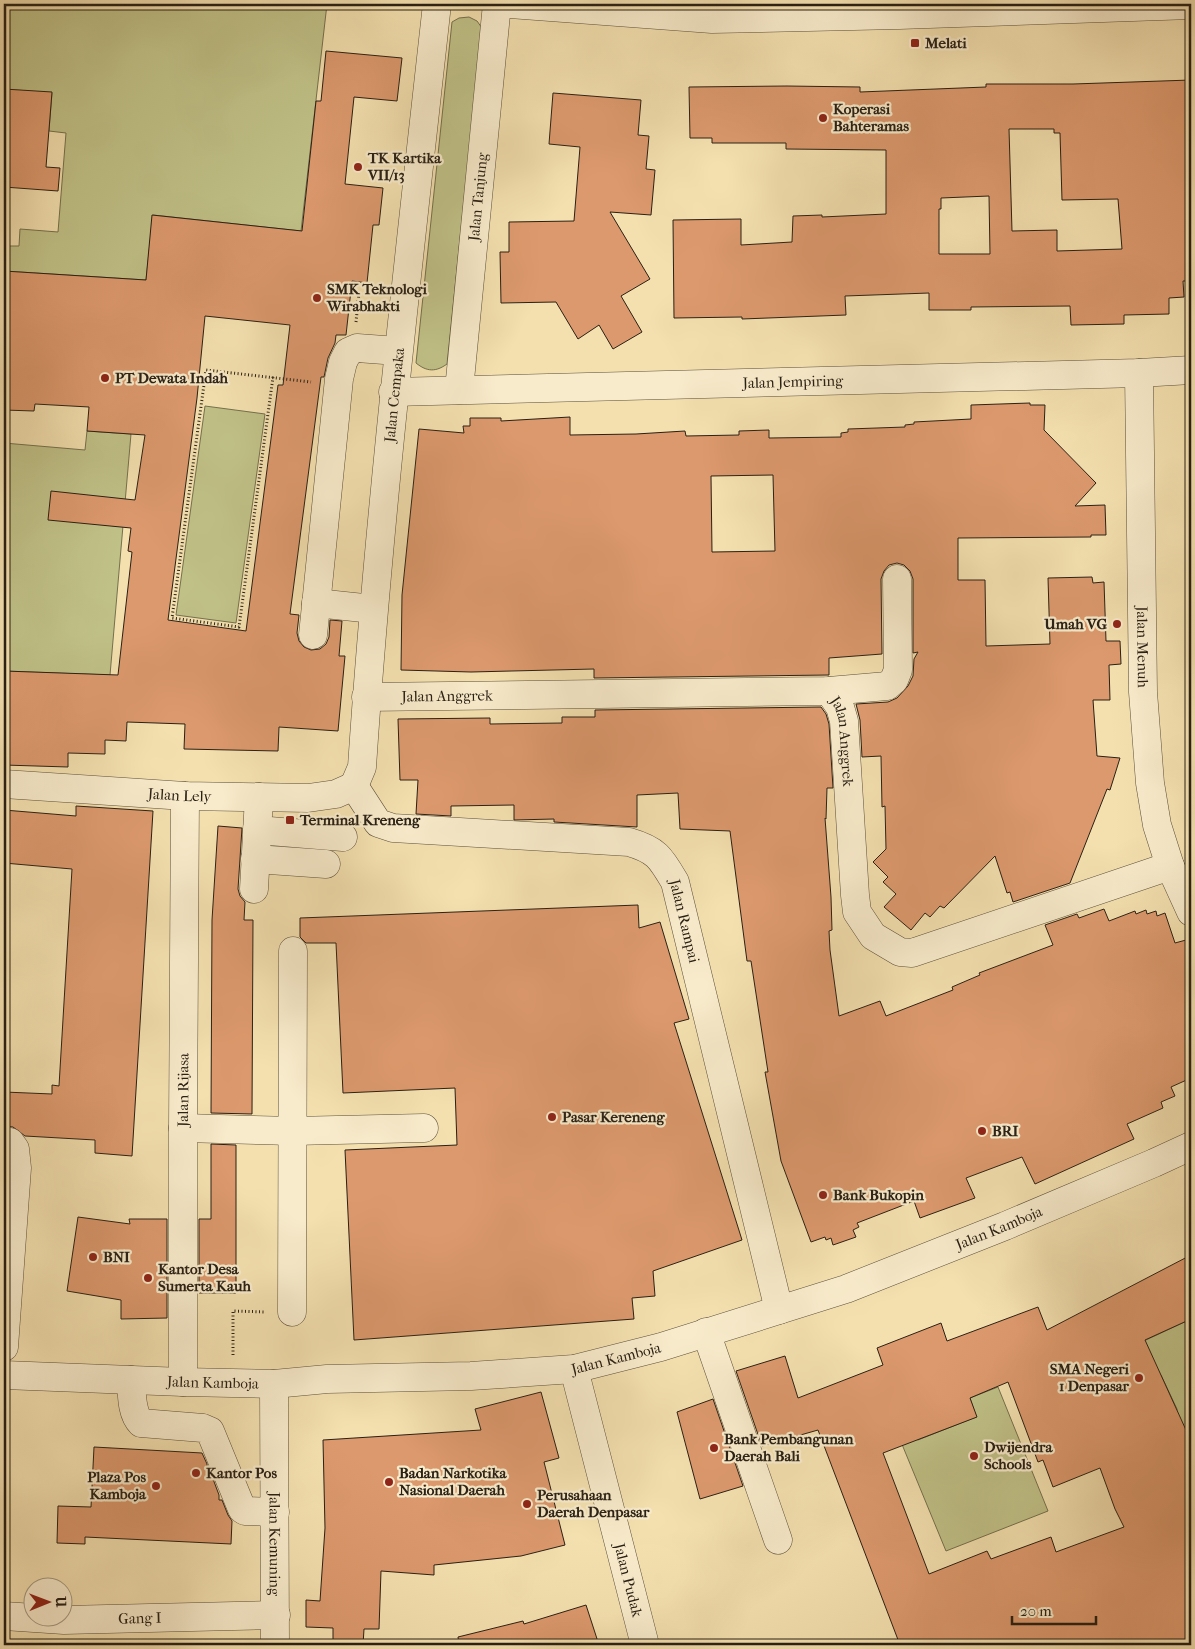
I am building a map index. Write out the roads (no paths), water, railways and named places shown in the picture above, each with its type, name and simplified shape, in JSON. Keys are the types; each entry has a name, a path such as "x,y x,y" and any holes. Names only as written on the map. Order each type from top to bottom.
{"street":[{"name":"Jalan Cempaka","path":"354,786 362,767 373,609 393,392 437,4"},
{"name":"Jalan Tanjung","path":"460,390 497,4"},
{"path":"510,4 603,8 712,19 900,10 1191,5"},
{"path":"313,635 338,384 343,362 348,352 357,348 398,351"},
{"name":"Jalan Jempiring","path":"393,392 1139,373 1191,370"},
{"name":"Jalan Menuh","path":"1139,373 1143,692 1150,783 1157,826 1170,866 1191,912"},
{"path":"829,691 887,686 894,680 898,670 897,579"},
{"path":"316,603 373,609"},
{"name":"Jalan Anggrek","path":"366,697 829,691 840,707 844,721 857,912 873,936 900,952 912,953 1170,866"},
{"name":"Jalan Lely","path":"4,784 185,796 308,798 336,794 354,786"},
{"name":"Jalan Rampai","path":"354,786 378,822 392,828 629,842 647,848 663,861 675,882 779,1310"},
{"name":"Jalan Rijasa","path":"183,1382 185,796"},
{"path":"259,797 254,873 323,870"},
{"path":"257,830 343,837"},
{"path":"292,1312 293,950"},
{"path":"183,1128 293,1131 424,1128"},
{"path":"4,1141 10,1142 15,1149 17,1168 4,1348"},
{"name":"Jalan Kamboja","path":"4,1375 274,1384 327,1380 471,1376 574,1369 661,1347 846,1289 1014,1222 1191,1146"},
{"path":"706,1332 778,1540"},
{"name":"Jalan Pudak","path":"574,1369 645,1645"},
{"path":"131,1380 135,1410 141,1423 203,1428 210,1432 213,1435 242,1509 245,1511 275,1512"},
{"name":"Jalan Kemuning","path":"274,1384 275,1645"},
{"name":"Gang I","path":"4,1616 64,1620 276,1615"}],"place":[{"name":"Melati","path":"915,43"},
{"name":"Koperasi Bahteramas","path":"823,118"},
{"name":"TK Kartika VII/13","path":"358,167"},
{"name":"SMK Teknologi Wirabhakti","path":"317,298"},
{"name":"PT Dewata Indah","path":"105,378"},
{"name":"Umah VG","path":"1117,624"},
{"name":"Terminal Kreneng","path":"290,820"},
{"name":"Pasar Kereneng","path":"552,1117"},
{"name":"BRI","path":"982,1131"},
{"name":"Bank Bukopin","path":"823,1195"},
{"name":"BNI","path":"93,1257"},
{"name":"Kantor Desa Sumerta Kauh","path":"148,1278"},
{"name":"SMA Negeri 1 Denpasar","path":"1139,1378"},
{"name":"Bank Pembangunan Daerah Bali","path":"714,1448"},
{"name":"Dwijendra Schools","path":"974,1456"},
{"name":"Kantor Pos","path":"196,1473"},
{"name":"Badan Narkotika Nasional Daerah","path":"389,1482"},
{"name":"Plaza Pos Kamboja","path":"156,1486"},
{"name":"Perusahaan Daerah Denpasar","path":"527,1504"}]}
